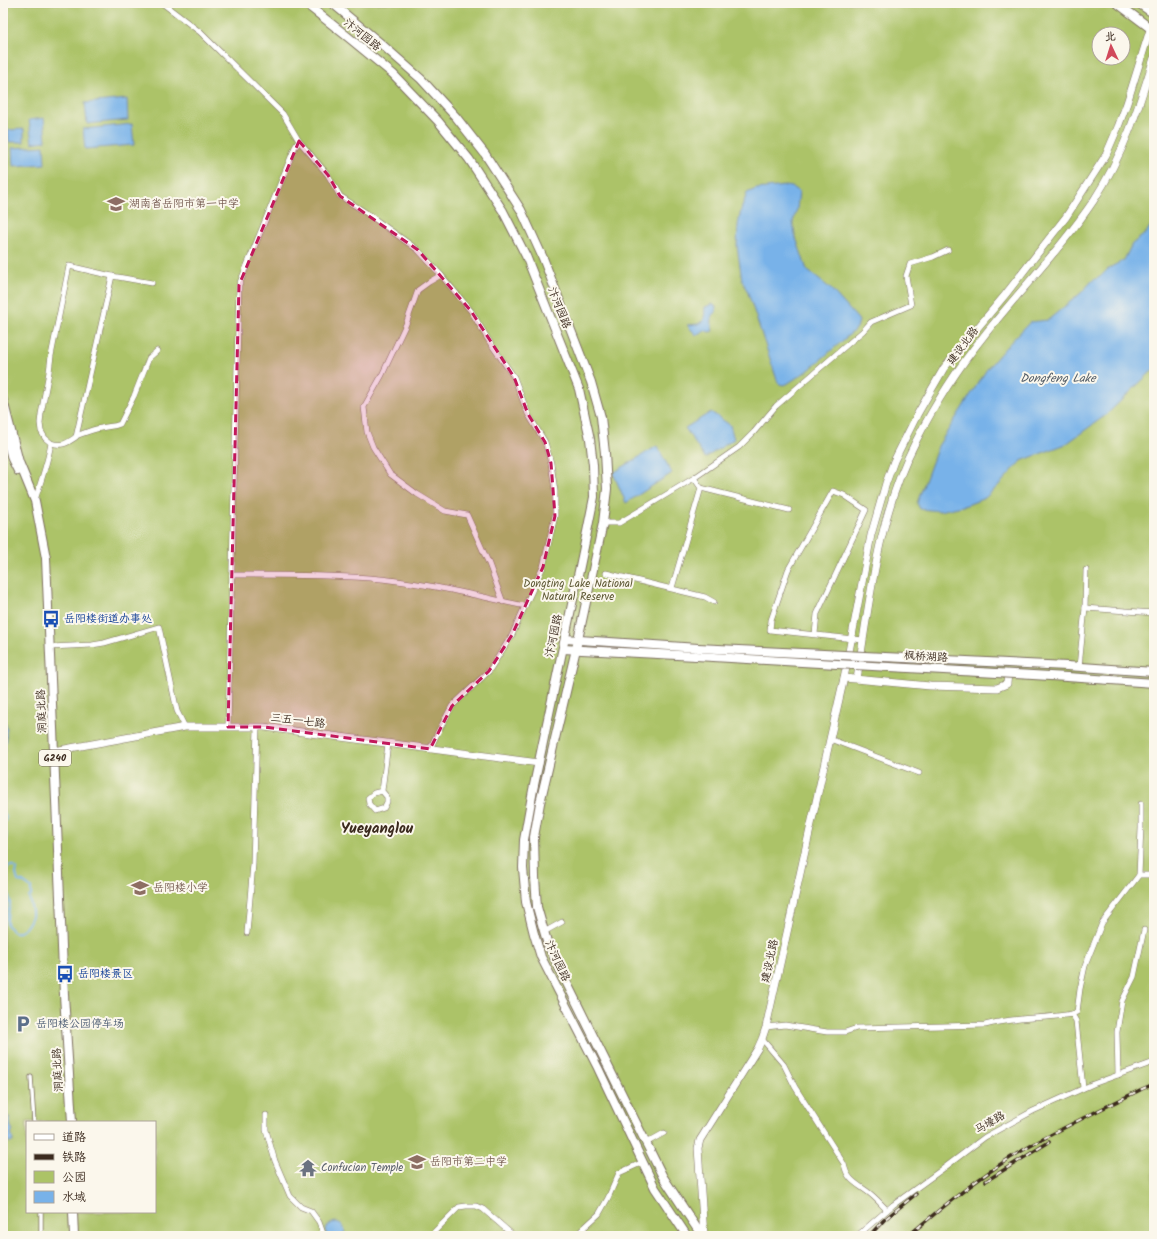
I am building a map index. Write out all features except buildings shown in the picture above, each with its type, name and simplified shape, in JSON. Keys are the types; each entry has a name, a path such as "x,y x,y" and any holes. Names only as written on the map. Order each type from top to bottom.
{"main road":[{"name":"汴河园路","path":"305,3 348,36 393,74 438,120 469,158 503,211 526,256 579,389 590,439 593,465 594,497 524,840 523,868 526,902 534,934 542,957 598,1068 655,1188 687,1236"},
{"name":"汴河园路","path":"332,3 421,79 456,116 485,154 521,210 543,258 591,382 601,417 607,489 603,524 540,803 534,837 537,907 548,945 663,1177 703,1236"},
{"path":"1117,3 1152,30"},
{"path":"1138,3 1154,16"},
{"name":"建设北路","path":"703,1236 698,1148 700,1140 762,1040 766,1027 844,678 871,535 888,478 903,440 944,368 1005,295 1066,217 1106,155 1127,103 1152,30 1154,16"},
{"name":"建设北路","path":"857,679 872,581 894,493 908,457 934,408 955,375 983,336 1037,273 1094,200 1118,158 1129,133 1154,58"},
{"name":"洞庭北路","path":"3,400 19,462 35,501 46,558 64,987 72,1121"},
{"name":"洞庭北路","path":"3,425 5,439 12,459 18,469 34,510 43,558 60,995 68,1121"},
{"path":"565,639 697,652"},
{"path":"563,649 697,652"},
{"name":"枫桥湖路","path":"697,652 1067,666 1154,672"},
{"name":"枫桥湖路","path":"697,652 1154,683"},
{"path":"844,678 930,686 997,688 1007,684 1008,673"},
{"path":"547,724 552,719 557,721 558,726"},
{"name":"三五一七路","path":"54,751 186,726 257,727 539,762"},
{"path":"73,1213 74,1236"},
{"path":"77,1213 78,1236"}],"street":[{"path":"162,3 200,32 283,114 299,141 328,175 340,196 418,250 441,275 471,311 489,341 514,377 528,414 544,442 551,463 555,491 556,516 543,567 512,635 489,671 452,706 430,749"},
{"path":"228,727 239,285 295,147 299,141"},
{"path":"603,524 619,523 694,478 739,447 776,406 863,331 871,322 911,305 906,276 910,264 948,250"},
{"path":"152,283 69,266 41,414 41,431 45,438 56,445 66,444 76,436 102,427 112,427 120,424 134,396 149,358 157,351"},
{"path":"441,275 418,290 406,324 382,375 364,408 367,432 374,448 390,474 417,494 445,511 467,515 489,564 503,602"},
{"path":"76,436 112,276"},
{"path":"35,501 44,473 51,443"},
{"path":"694,478 701,488 790,510"},
{"path":"672,588 701,488"},
{"path":"815,634 817,614 866,510 844,495 833,491 788,570 771,620 770,630 863,640"},
{"path":"1079,667 1085,608 1086,570"},
{"path":"606,572 705,597 714,602"},
{"path":"232,575 299,575 370,578 425,585 525,606"},
{"path":"1085,608 1154,613"},
{"path":"50,646 92,645 104,643 159,627 178,711 186,726"},
{"path":"247,933 253,864 257,727"},
{"path":"830,739 919,773"},
{"path":"382,791 388,744"},
{"path":"766,1027 785,1025 827,1032 845,1032 857,1028 985,1025 999,1021 1054,1018 1077,1012 1085,966 1102,923 1139,875 1141,804"},
{"path":"1139,875 1154,875"},
{"path":"544,932 562,922"},
{"path":"1118,1075 1117,1032 1122,1001 1134,977 1144,930"},
{"path":"1072,1014 1076,1021 1083,1088"},
{"path":"762,1040 784,1066 795,1087 844,1164 846,1172 857,1184 869,1192 887,1210"},
{"name":"马壕路","path":"857,1236 887,1210 985,1137 1033,1111 1083,1088 1154,1062"},
{"path":"31,1077 34,1121"},
{"path":"266,1115 266,1130 275,1161 290,1196 301,1207 311,1211 319,1222 324,1236"},
{"path":"646,1143 664,1133"},
{"path":"575,1236 599,1214 608,1198 618,1173 643,1162"},
{"path":"430,1236 459,1207 476,1206 483,1209 514,1236"},
{"path":"41,1213 42,1236"}],"highlighted area":[{"path":"299,141 328,175 340,196 418,250 471,311 514,377 528,414 545,442 551,463 555,516 543,567 512,635 489,671 452,706 430,749 264,727 228,727 239,285"}],"green space":[{"name":"Dongting Lake National Natural Reserve","path":"3,3 1154,3 1154,1236 3,1236"}],"water":[{"path":"127,99 128,120 87,124 85,103"},
{"path":"44,118 46,141 32,143 29,120"},
{"path":"132,124 134,145 85,149 83,129"},
{"path":"24,129 24,142 9,142 8,130"},
{"path":"44,146 45,164 13,166 12,148"},
{"path":"786,186 792,187 799,192 797,209 793,222 795,235 807,270 831,289 859,321 857,328 810,369 787,384 782,385 778,383 748,293 742,280 737,246 738,225 747,193 756,189"},
{"name":"Dongfeng Lake","path":"1154,220 1154,369 1106,415 1066,444 1021,461 985,498 967,505 940,511 920,509 917,503 938,446 987,369 1030,322 1048,320 1081,293 1093,280 1100,277 1109,268 1124,260 1132,244 1146,233"},
{"path":"713,304 716,307 716,312 712,315 713,331 709,332 705,330 696,335 687,325 698,324 704,320 705,307"},
{"path":"711,412 730,425 734,439 705,458 685,428"},
{"path":"657,446 672,473 626,503 613,473"},
{"path":"6,724 7,741 4,744 6,750 3,751 3,725"},
{"path":"9,1116 13,1130 13,1142 8,1142 6,1125"},
{"path":"336,1222 343,1227 345,1231 344,1236 327,1236 327,1227"}],"waterway":[{"path":"3,812 6,816 3,823"},
{"path":"3,830 6,833 6,849"},
{"path":"9,866 13,866 17,869 16,874 18,881 23,882 31,888 31,896 29,897 32,916 25,928 19,932 12,930 7,923 10,900 5,873 9,866"}],"railway":[{"path":"908,1236 958,1195 1026,1148 1154,1084"},
{"path":"986,1181 1049,1142"},
{"path":"869,1236 884,1220 916,1194"}],"place":[{"name":"湖南省岳阳市第一中学","path":"116,204"},
{"name":"岳阳楼街道办事处","path":"51,619"},
{"name":"岳阳楼小学","path":"140,888"},
{"name":"岳阳楼景区","path":"65,974"},
{"name":"岳阳楼公园停车场","path":"23,1024"},
{"name":"岳阳市第二中学","path":"417,1162"},
{"name":"Confucian Temple","path":"308,1168"}],"district":[{"name":"Yueyanglou","path":"377,829"}]}
